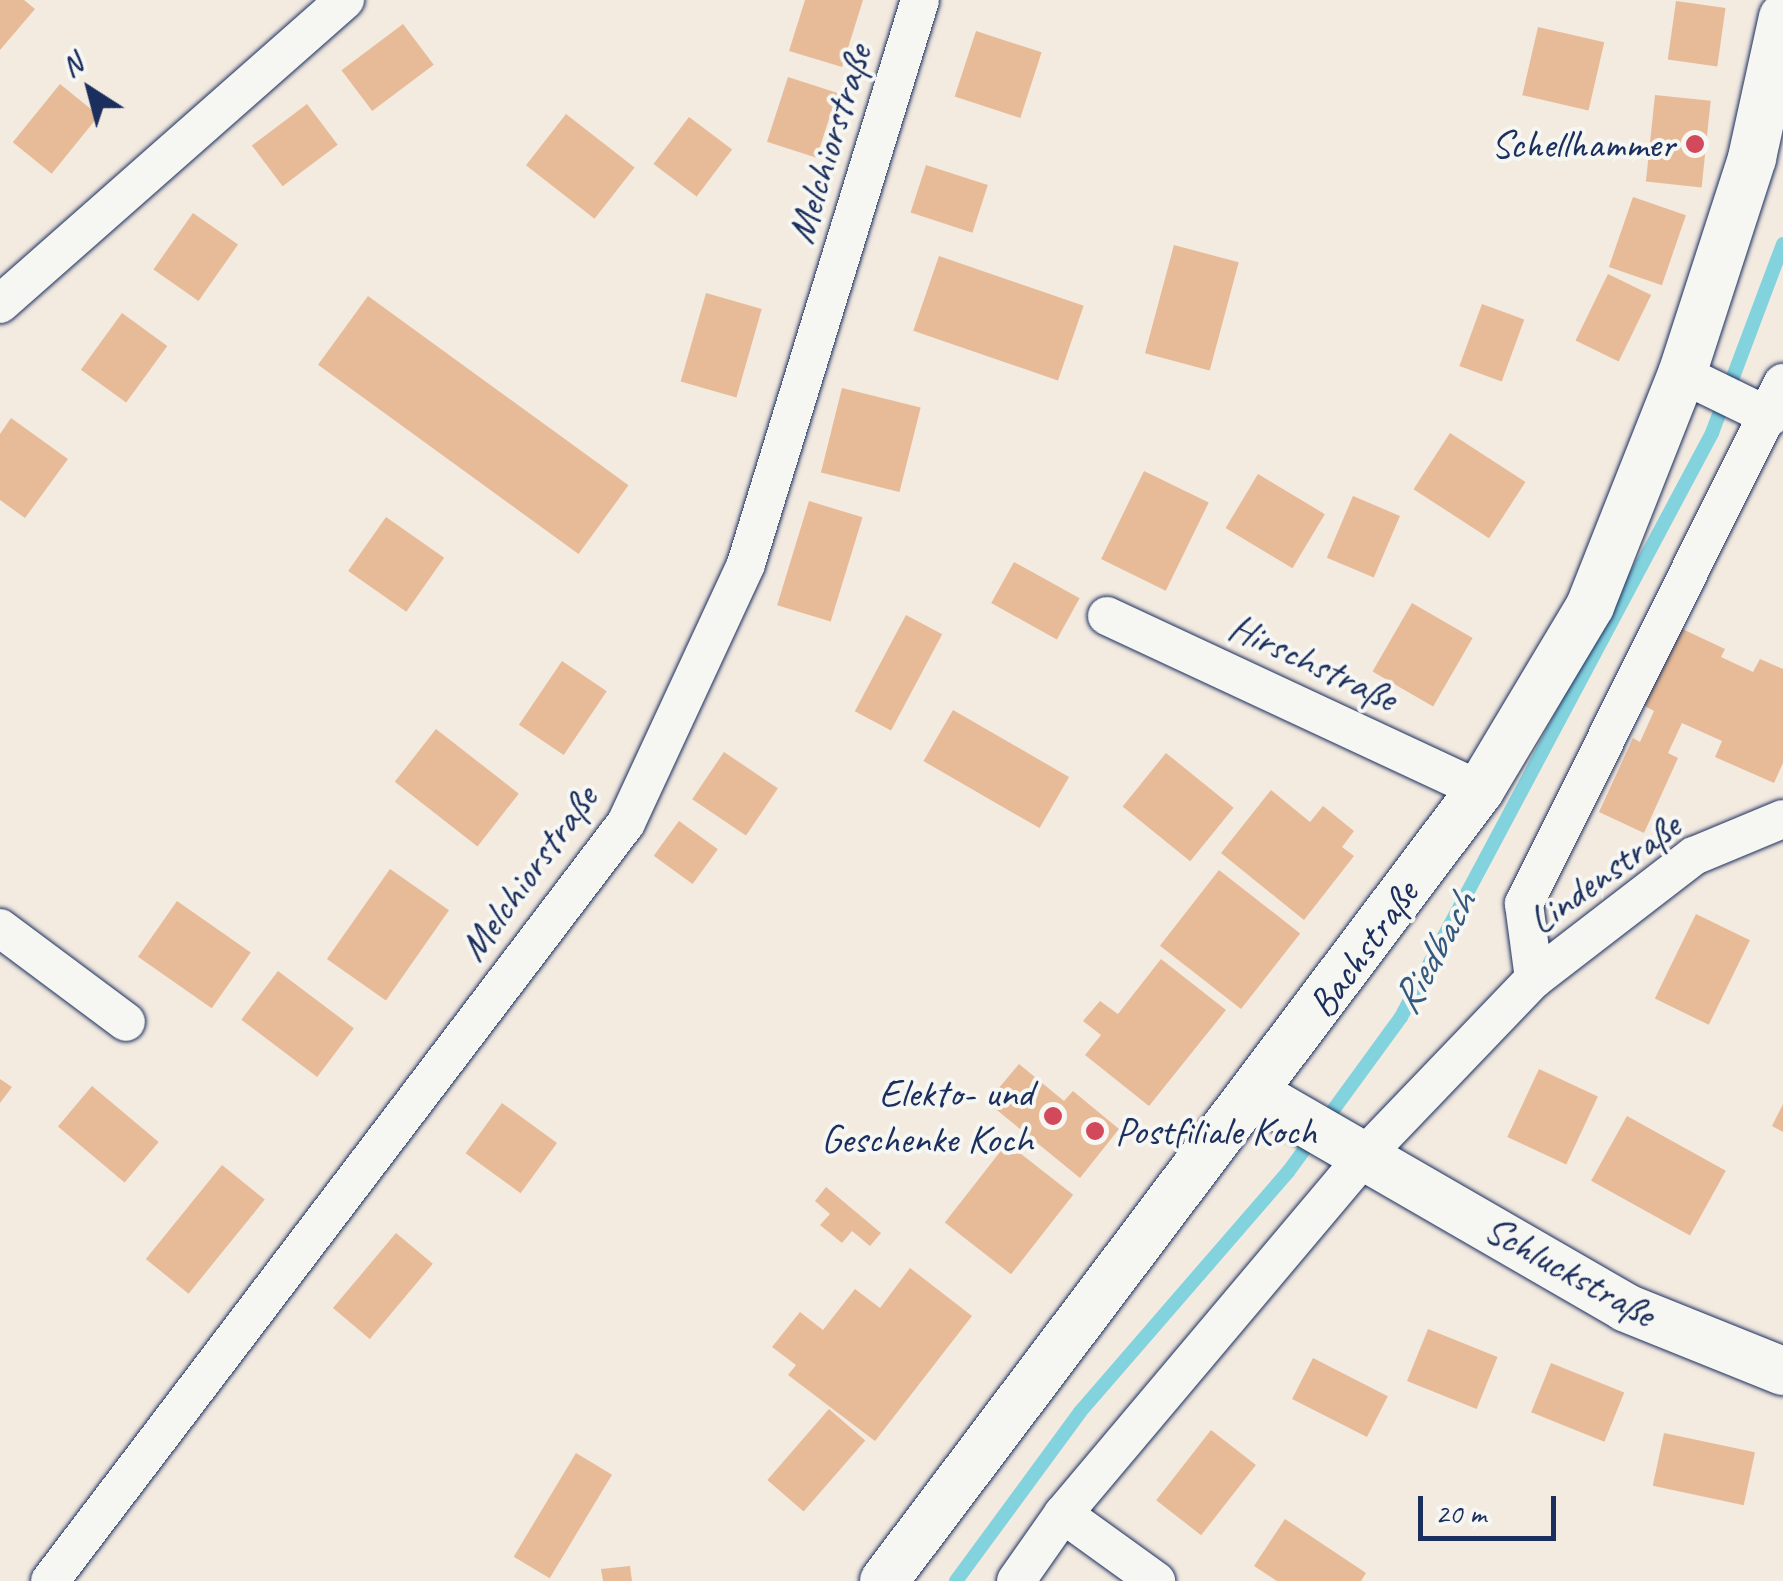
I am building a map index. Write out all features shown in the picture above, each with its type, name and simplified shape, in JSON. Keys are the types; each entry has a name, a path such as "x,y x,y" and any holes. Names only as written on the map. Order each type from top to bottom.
{"street":[{"path":"0,304 345,0"},
{"name":"Melchiorstraße","path":"50,1581 626,823 746,564 920,0"},
{"name":"Bachstraße","path":"884,1581 1272,1103 1480,790 1590,606 1694,380 1752,158 1783,17"},
{"path":"1016,1581 1062,1514 1354,1149 1534,979 1524,904 1767,403 1694,380"},
{"name":"Hirschstraße","path":"1107,616 1480,790"},
{"name":"Lindenstraße","path":"1534,979 1694,856 1783,819"},
{"path":"3,936 126,1022"},
{"name":"Schluckstraße","path":"1272,1103 1626,1308 1783,1371"},
{"path":"1062,1514 1156,1581"}],"building":[{"path":"0,0 24,0 35,9 0,50"},
{"path":"805,0 863,0 842,67 789,51"},
{"path":"1676,1 1726,8 1717,66 1668,59"},
{"path":"403,24 434,65 372,111 342,70"},
{"path":"1538,27 1604,42 1589,111 1522,95"},
{"path":"976,31 1042,52 1020,118 955,97"},
{"path":"788,77 837,93 816,158 767,142"},
{"path":"60,84 99,115 52,174 13,142"},
{"path":"1655,95 1711,101 1702,187 1646,182"},
{"path":"307,104 338,145 283,186 252,146"},
{"path":"566,114 635,168 595,219 526,165"},
{"path":"689,117 732,149 697,197 653,164"},
{"path":"926,165 988,185 972,233 911,213"},
{"path":"1633,197 1686,215 1662,285 1609,267"},
{"path":"193,213 238,245 198,301 153,270"},
{"path":"1174,245 1239,262 1210,371 1145,353"},
{"path":"939,256 1084,306 1058,381 913,331"},
{"path":"1608,274 1651,295 1619,362 1576,341"},
{"path":"706,293 762,309 736,397 681,381"},
{"path":"368,296 629,485 579,554 318,365"},
{"path":"1482,304 1524,319 1502,381 1459,366"},
{"path":"122,313 167,346 126,403 81,370"},
{"path":"842,388 921,408 900,492 821,472"},
{"path":"11,418 68,459 25,518 0,500 0,434"},
{"path":"1450,433 1525,482 1489,538 1414,489"},
{"path":"1144,471 1209,503 1166,591 1101,559"},
{"path":"1258,474 1325,514 1292,568 1226,528"},
{"path":"1353,496 1400,516 1374,578 1327,558"},
{"path":"809,501 863,517 831,622 777,605"},
{"path":"386,517 444,558 406,612 348,571"},
{"path":"1014,562 1080,598 1057,639 991,603"},
{"path":"1412,603 1473,638 1433,706 1372,671"},
{"path":"906,615 942,634 891,730 855,711"},
{"path":"1676,626 1725,649 1721,657 1753,672 1760,659 1783,669 1783,763 1774,783 1715,757 1722,741 1682,723 1668,753 1678,758 1644,833 1599,812 1633,738 1640,742 1654,711 1641,704"},
{"path":"562,661 607,691 564,755 519,725"},
{"path":"953,710 1069,777 1040,828 924,761"},
{"path":"436,729 519,794 477,846 395,782"},
{"path":"724,752 778,788 746,836 692,799"},
{"path":"1166,753 1234,808 1190,861 1123,807"},
{"path":"1271,790 1310,822 1323,806 1354,831 1342,847 1354,856 1304,920 1221,853"},
{"path":"679,821 718,849 693,884 654,856"},
{"path":"390,869 449,910 386,1000 327,959"},
{"path":"1219,870 1300,933 1241,1009 1160,946"},
{"path":"177,901 251,953 212,1008 138,957"},
{"path":"1696,914 1750,940 1709,1025 1655,998"},
{"path":"1161,959 1226,1010 1149,1106 1085,1055 1101,1035 1083,1021 1100,1001 1118,1014"},
{"path":"278,971 354,1028 317,1077 241,1020"},
{"name":"Elekto- und Geschenke Koch","path":"1019,1064 1064,1101 1073,1091 1119,1129 1080,1178 987,1102"},
{"path":"1539,1069 1598,1096 1566,1164 1507,1137"},
{"path":"0,1079 12,1087 0,1103"},
{"path":"92,1086 159,1142 125,1183 58,1127"},
{"path":"502,1103 557,1143 521,1193 466,1153"},
{"path":"1783,1104 1783,1132 1772,1126"},
{"path":"1627,1116 1726,1171 1690,1236 1591,1181"},
{"path":"1007,1143 1073,1195 1011,1274 945,1223"},
{"path":"222,1165 265,1200 189,1294 146,1259"},
{"path":"826,1187 881,1233 870,1246 852,1231 842,1243 820,1225 830,1214 815,1201"},
{"path":"396,1233 433,1264 370,1339 333,1308"},
{"path":"910,1268 972,1316 875,1441 788,1375 796,1365 772,1347 800,1312 823,1330 855,1289 880,1308"},
{"path":"1428,1329 1498,1357 1477,1409 1407,1381"},
{"path":"1313,1358 1388,1396 1367,1437 1292,1399"},
{"path":"1551,1363 1624,1393 1604,1442 1531,1412"},
{"path":"829,1409 865,1440 804,1511 767,1480"},
{"path":"1211,1430 1256,1465 1201,1535 1156,1500"},
{"path":"1664,1433 1755,1452 1744,1505 1653,1486"},
{"path":"576,1453 612,1475 550,1578 514,1557"},
{"path":"1285,1519 1366,1573 1361,1581 1277,1581 1254,1566"},
{"path":"630,1566 632,1581 603,1581 601,1569"}],"waterway":[{"name":"Riedbach","path":"956,1581 1080,1412 1288,1172 1401,1017 1712,433 1783,244"}],"place":[{"name":"Schellhammer","path":"1695,144"},
{"name":"Elekto- und Geschenke Koch","path":"1053,1116"},
{"name":"Postfiliale Koch","path":"1095,1131"}]}
